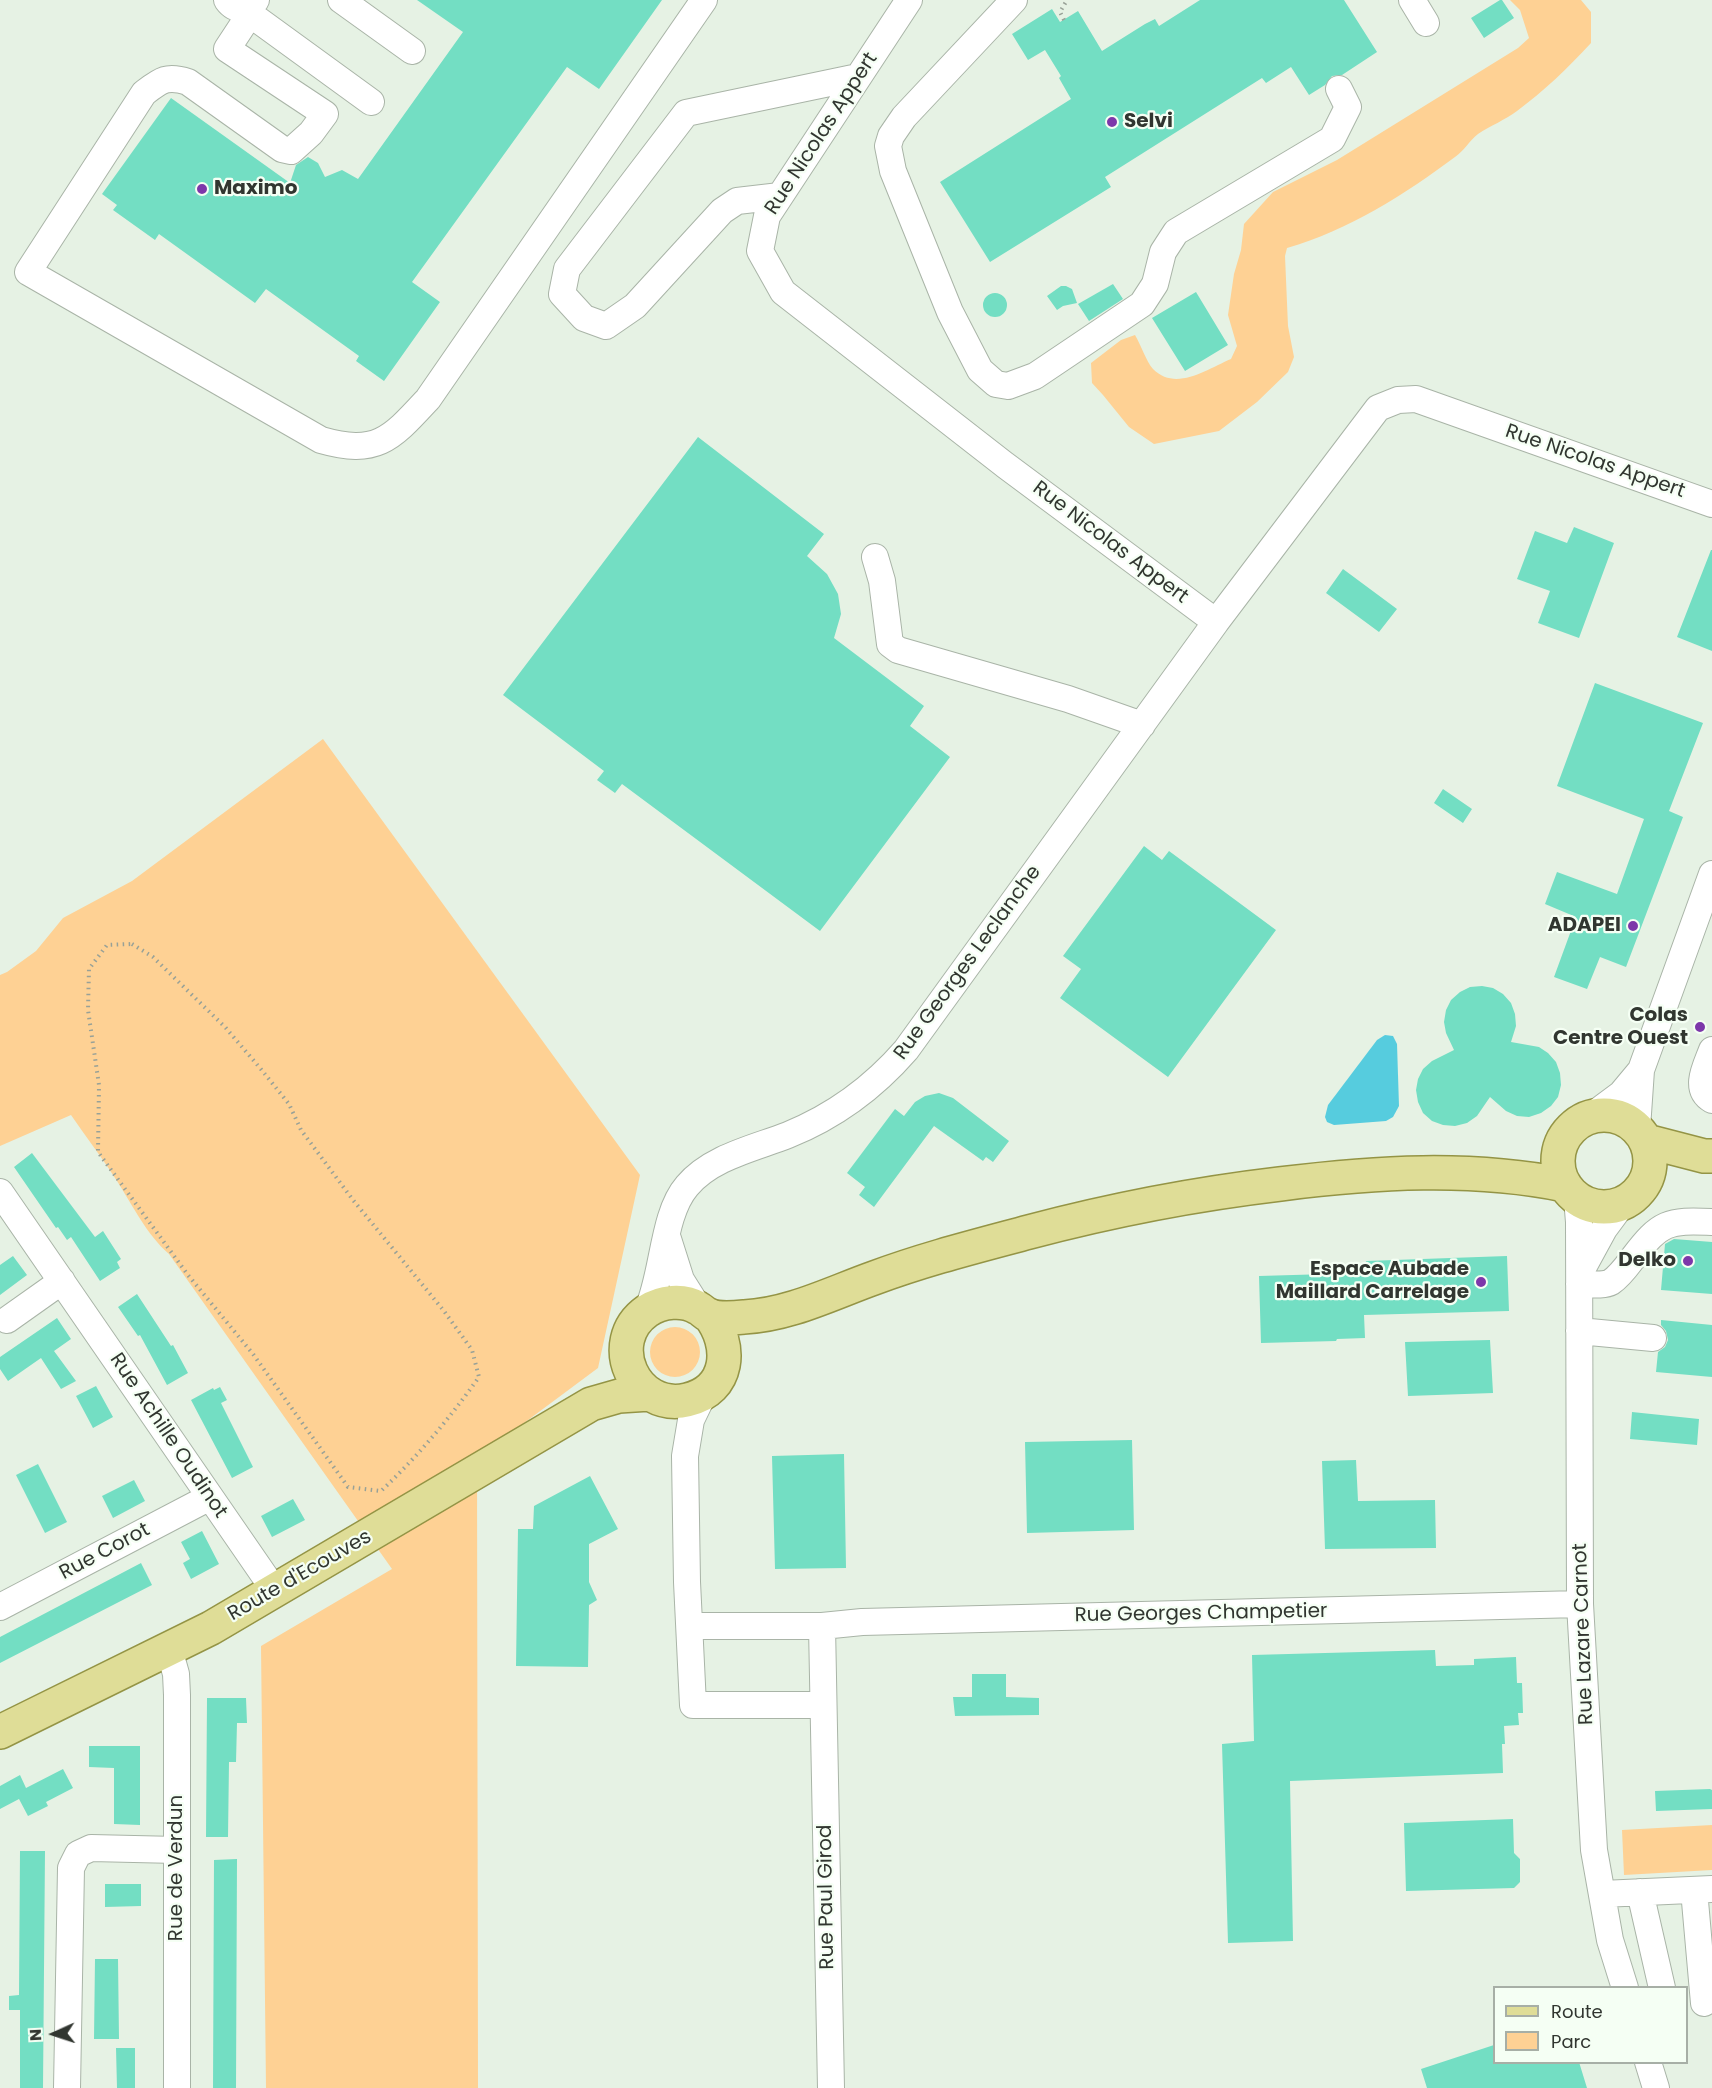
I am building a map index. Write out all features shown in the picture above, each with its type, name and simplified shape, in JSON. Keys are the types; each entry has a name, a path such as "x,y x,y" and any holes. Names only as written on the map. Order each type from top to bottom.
{"main road":[{"path":"1571,1191 1559,1168 1559,1151 1565,1136 1576,1124 1590,1117 1607,1114 1623,1118 1642,1134 1708,1156"},
{"path":"1634,1193 1650,1162 1642,1134"},
{"path":"1496,1174 1545,1159 1559,1151"},
{"path":"656,1397 639,1386 631,1374 626,1347 636,1321 658,1305 672,1302 685,1303 703,1311 743,1317 780,1313 919,1261 1084,1218 1202,1194 1317,1179 1397,1172 1496,1174 1571,1191 1588,1204 1612,1206 1708,1156"},
{"path":"703,1311 718,1326 723,1339 725,1352 723,1366"},
{"path":"591,1404 619,1396 656,1397 677,1402 704,1393 712,1386 723,1366 742,1344 780,1313"},
{"path":"591,1404 612,1384 627,1361"},
{"name":"Route d'Ecouves","path":"0,1732 211,1628 591,1404"}],"street":[{"path":"340,0 412,51"},
{"path":"371,102 245,6 227,49 325,114 311,133 291,151 282,149 188,82 173,77 156,84 144,93 28,272 321,440 344,447 372,445 399,430 428,399 704,0"},
{"name":"Rue Nicolas Appert","path":"909,0 767,216 760,251 783,292 1005,465 1216,622 1378,408 1398,400 1416,399 1712,504"},
{"path":"1014,0 904,117 891,136 888,146 893,171 950,312 980,370 996,384 1008,386 1035,376 1142,304 1155,284 1163,252 1176,232 1332,139 1348,107 1340,89"},
{"path":"1412,0 1426,23"},
{"path":"780,196 737,201 722,211 635,306 606,326 584,318 562,294 567,269 686,113 858,77"},
{"path":"875,557 882,581 890,644 898,650 1068,699 1142,725"},
{"name":"Rue Georges Leclanche","path":"647,1311 658,1282 669,1224 679,1197 687,1186 714,1165 818,1121 864,1092 895,1063 1216,622"},
{"path":"1590,1117 1621,1094 1641,1070 1703,925 1712,874"},
{"path":"1712,1050 1702,1077 1702,1089 1712,1100"},
{"path":"1641,1070 1642,1134"},
{"name":"Rue Lazare Carnot","path":"1571,1191 1579,1222 1580,1604 1594,1850 1610,1940 1624,1986"},
{"name":"Rue Achille Oudinot","path":"0,1192 62,1281 156,1431 210,1497 275,1591"},
{"name":"Rue Lazare Carnot","path":"1579,1280 1604,1229 1634,1193"},
{"path":"1579,1280 1609,1283 1622,1273 1649,1237 1665,1225 1685,1221 1712,1222"},
{"path":"668,1235 681,1280 703,1311"},
{"path":"7,1320 62,1281"},
{"path":"1579,1331 1653,1338"},
{"path":"704,1393 691,1420 685,1456 693,1706 823,1705 822,1626"},
{"path":"656,1397 676,1423 685,1456"},
{"name":"Rue Corot","path":"0,1607 23,1585 210,1497"},
{"name":"Rue Georges Champetier","path":"690,1626 822,1626 874,1622 1580,1604"},
{"name":"Rue de Verdun","path":"170,1649 176,1674 177,1695 177,2088"},
{"name":"Rue Paul Girod","path":"823,1705 831,2088"},
{"path":"67,2088 71,1868 78,1854 91,1848 177,1850"},
{"path":"1602,1894 1703,1889 1701,2004"},
{"path":"1640,1892 1662,1986"},
{"path":"1649,2064 1656,2088"}],"path":[{"path":"1064,20 1060,12 1067,0"},
{"path":"132,944 153,957 225,1027 289,1104 301,1130 353,1200 444,1311 472,1350 478,1377 452,1415 407,1467 381,1491 348,1487 252,1354 188,1275 98,1152 99,1085 88,1010 89,969 107,945 132,944"}],"green space":[{"path":"1510,0 1581,0 1591,12 1591,43 1556,79 1527,103 1478,134 1458,155 1416,185 1332,232 1287,248 1285,256 1288,326 1294,357 1288,372 1257,402 1219,431 1154,444 1129,427 1092,383 1091,363 1121,340 1135,335 1153,369 1162,376 1172,379 1202,373 1231,359 1237,346 1228,315 1244,224 1273,192 1337,160 1518,48 1529,38 1520,10"},
{"path":"323,739 640,1175 598,1368 477,1458 478,2088 266,2088 261,1646 392,1569 169,1254 147,1229 112,1173 71,1115 0,1146 0,975 36,951 63,918 132,881"},
{"path":"670,1327 680,1327 693,1334 700,1347 700,1357 693,1370 680,1377 670,1377 661,1373 654,1366 650,1357 650,1347 654,1338 661,1331"},
{"path":"1712,1825 1712,1870 1624,1875 1622,1830"}],"water":[{"path":"1385,1035 1393,1036 1397,1044 1399,1106 1393,1117 1386,1121 1334,1125 1327,1122 1325,1117 1328,1105 1377,1040"}],"building":[{"name":"Maximo","path":"417,0 662,0 599,89 567,67 412,282 440,302 384,381 356,361 359,356 266,289 255,303 159,234 155,240 113,210 117,205 102,194 171,98 290,183 296,165 308,157 318,163 325,177 342,170 358,179 463,32"},
{"name":"Selvi","path":"1200,0 1344,0 1377,52 1342,75 1332,76 1325,85 1309,95 1291,67 1266,83 1262,78 1105,177 1111,187 990,262 940,182 1071,99 1059,78 1061,76 1045,50 1028,60 1012,34 1052,9 1060,22 1078,11 1102,51 1155,19 1159,26"},
{"path":"1500,0 1514,18 1484,38 1471,18"},
{"path":"1113,284 1123,299 1089,321 1078,304"},
{"path":"1061,286 1072,289 1077,303 1057,310 1047,296"},
{"path":"1196,292 1228,345 1185,371 1152,318"},
{"path":"990,293 1000,293 1007,300 1007,310 1000,317 990,317 983,310 983,300"},
{"path":"698,437 824,534 807,556 827,574 838,594 841,614 834,638 924,706 910,726 950,757 820,931 622,784 615,793 597,780 604,771 503,695"},
{"path":"1574,527 1614,543 1579,638 1538,623 1550,591 1517,579 1535,531 1567,543"},
{"path":"1712,550 1712,651 1677,637"},
{"path":"1343,569 1397,609 1379,632 1326,593"},
{"path":"1595,683 1703,723 1669,811 1683,817 1626,967 1600,957 1587,989 1554,977 1576,917 1545,904 1557,872 1617,894 1644,819 1557,786"},
{"path":"1443,789 1472,809 1463,823 1434,803"},
{"path":"1144,846 1162,860 1169,851 1276,930 1168,1077 1060,998 1081,969 1063,956"},
{"path":"1470,987 1493,988 1511,1003 1516,1026 1511,1042 1539,1047 1556,1062 1561,1085 1558,1097 1541,1113 1529,1117 1517,1116 1506,1111 1490,1097 1477,1116 1467,1123 1455,1126 1443,1125 1432,1121 1423,1113 1416,1090 1418,1079 1423,1069 1432,1061 1454,1050 1446,1033 1444,1022 1451,1000"},
{"path":"939,1093 953,1098 1009,1141 993,1162 986,1157 983,1161 934,1126 874,1207 859,1195 865,1187 847,1173 895,1109 904,1116 915,1102 925,1096"},
{"path":"32,1153 95,1237 103,1231 121,1259 117,1262 120,1268 100,1281 71,1237 67,1240 58,1227 56,1228 14,1167"},
{"path":"1674,1239 1712,1242 1712,1294 1661,1290 1665,1244"},
{"path":"13,1256 27,1275 0,1295 0,1265"},
{"path":"1507,1256 1509,1311 1364,1315 1365,1338 1261,1343 1259,1276 1362,1273 1366,1261"},
{"path":"137,1294 171,1346 173,1345 188,1373 167,1385 140,1335 138,1336 118,1307"},
{"path":"57,1318 71,1339 54,1351 76,1381 61,1389 41,1358 8,1381 0,1369 0,1357"},
{"path":"1661,1320 1712,1325 1712,1377 1656,1372 1658,1352 1665,1347 1668,1340"},
{"path":"1490,1340 1493,1393 1408,1396 1405,1342"},
{"path":"96,1386 113,1417 93,1428 76,1396"},
{"path":"220,1387 227,1400 221,1403 253,1467 232,1478 191,1400 213,1388 214,1390"},
{"path":"1632,1412 1699,1419 1697,1445 1630,1439"},
{"path":"1132,1440 1134,1530 1027,1533 1025,1442"},
{"path":"844,1454 846,1568 775,1569 772,1456"},
{"path":"1356,1460 1358,1501 1435,1500 1436,1548 1325,1549 1322,1461"},
{"path":"38,1464 67,1522 45,1533 16,1475"},
{"path":"590,1476 618,1529 589,1544 589,1582 597,1600 589,1605 588,1667 516,1666 518,1529 533,1529 534,1506"},
{"path":"134,1480 145,1501 113,1518 102,1496"},
{"path":"293,1499 305,1520 272,1537 261,1516"},
{"path":"202,1531 219,1564 191,1579 183,1563 190,1559 181,1542"},
{"path":"141,1563 152,1585 0,1663 0,1637"},
{"path":"1435,1650 1436,1666 1474,1665 1474,1659 1516,1657 1517,1683 1522,1683 1523,1713 1518,1713 1519,1725 1504,1726 1503,1773 1290,1781 1293,1941 1228,1943 1222,1744 1254,1741 1252,1655"},
{"path":"972,1674 1006,1674 1006,1697 1039,1698 1039,1715 955,1716 953,1697 972,1697"},
{"path":"207,1698 246,1698 247,1723 237,1723 236,1762 229,1762 228,1837 206,1837"},
{"path":"89,1746 140,1746 140,1825 114,1824 114,1768 89,1767"},
{"path":"63,1769 73,1788 46,1802 48,1806 28,1816 19,1799 0,1809 0,1786 20,1775 26,1788"},
{"path":"1712,1790 1712,1809 1656,1811 1655,1791"},
{"path":"1513,1819 1514,1853 1520,1859 1520,1882 1514,1888 1406,1891 1404,1823"},
{"path":"20,1851 45,1851 43,2088 20,2088 20,2010 9,2010 9,1996 19,1995"},
{"path":"237,1859 236,2088 213,2088 214,1860"},
{"path":"105,1884 141,1884 141,1906 105,1907"},
{"path":"95,1959 118,1959 119,2039 94,2039"},
{"path":"1493,2045 1493,2064 1580,2064 1587,2088 1427,2088 1421,2069"},
{"path":"116,2048 135,2048 135,2088 117,2088"}],"place":[{"name":"Selvi","path":"1112,122"},
{"name":"Maximo","path":"202,189"},
{"name":"ADAPEI","path":"1633,926"},
{"name":"Colas Centre Ouest","path":"1700,1027"},
{"name":"Delko","path":"1688,1261"},
{"name":"Espace Aubade Maillard Carrelage","path":"1481,1282"}]}
